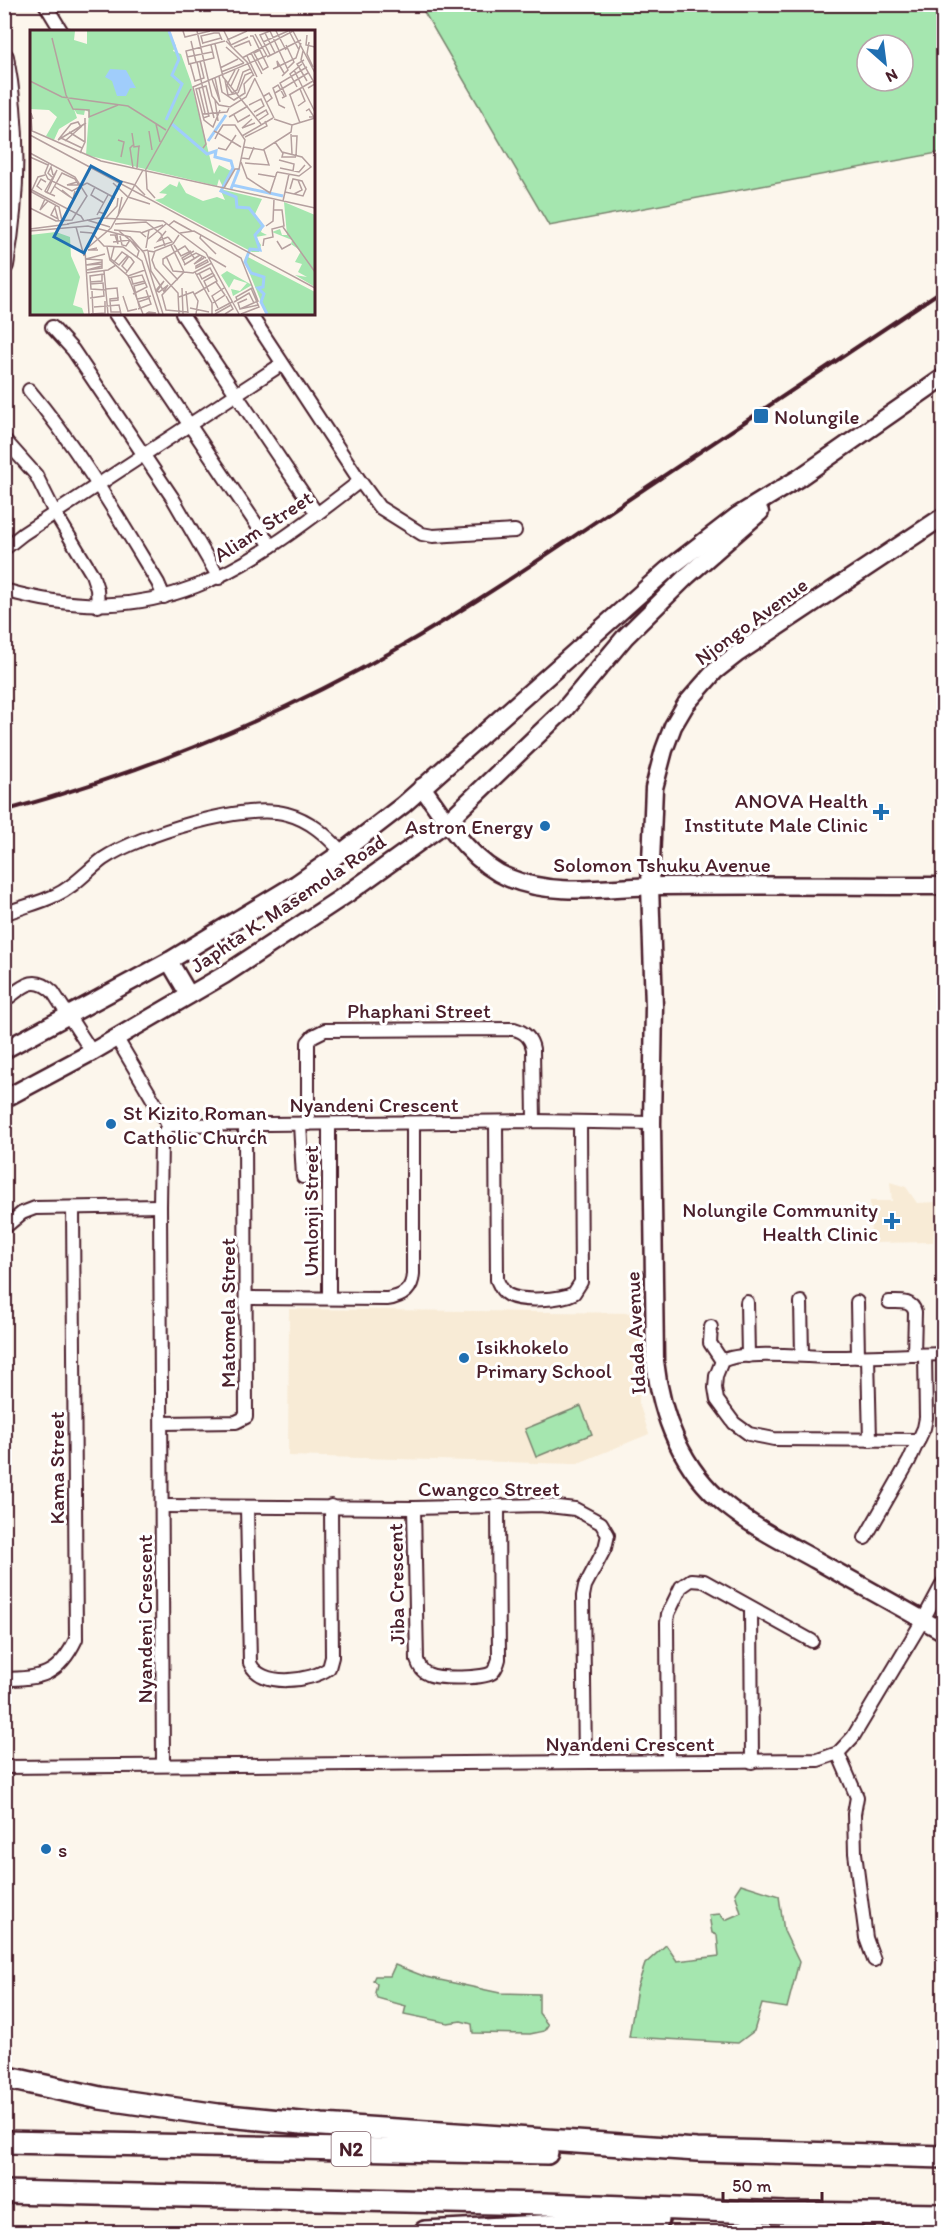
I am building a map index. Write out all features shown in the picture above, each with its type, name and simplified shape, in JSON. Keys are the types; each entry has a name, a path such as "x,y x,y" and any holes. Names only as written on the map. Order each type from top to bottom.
{"highway":[{"path":"4,2077 100,2098 218,2115 322,2125 698,2150"},
{"name":"N2","path":"4,2142 530,2153 698,2150 944,2157"},
{"path":"4,2192 545,2204 785,2213 944,2215"},
{"path":"425,2232 785,2213"}],"main road":[{"path":"4,57 12,109 14,160 11,220 4,265"},
{"name":"Japhta K. Masemola Road","path":"4,1050 169,961 296,884 342,852 403,805 667,570 737,516 799,478 944,377"},
{"name":"Japhta K. Masemola Road","path":"4,1099 92,1052 244,962 347,894 447,822 564,710 625,637 687,576 799,478"},
{"name":"Njongo Avenue","path":"650,886 652,814 656,775 673,726 686,704 715,671 738,653 944,516"},
{"name":"Solomon Tshuku Avenue","path":"422,787 470,850 492,869 522,883 552,888 944,886"},
{"name":"Idada Avenue","path":"650,886 654,1006 652,1123 655,1361 663,1408 677,1444 698,1476 715,1495 746,1520 944,1632"},
{"path":"169,961 189,995"}],"street":[{"path":"45,4 61,30"},
{"path":"116,315 271,546"},
{"path":"183,315 317,514"},
{"path":"251,315 360,481 384,511 422,534 444,536 515,531"},
{"path":"52,327 73,350 193,531 219,578"},
{"path":"4,549 14,540 282,364"},
{"path":"29,390 48,412 98,485 158,583 164,597"},
{"path":"4,440 36,475 55,513 96,582 98,606"},
{"name":"Aliam Street","path":"4,590 55,602 98,606 164,597 219,578 245,564 360,481"},
{"path":"4,914 58,895 104,859 128,846 147,838 218,818 264,811 288,814 319,829 342,852"},
{"path":"4,1001 30,983 39,982 46,985 53,992 92,1052"},
{"name":"Phaphani Street","path":"304,1124 308,1042 313,1036 325,1030 520,1030 529,1039 533,1049 534,1121"},
{"path":"116,1037 168,1125"},
{"name":"Nyandeni Crescent","path":"652,1123 534,1121 168,1125 161,1140 160,1206 163,1423 163,1765 752,1762 818,1760 837,1753"},
{"path":"496,1123 497,1280 503,1292 515,1298 559,1298 574,1293 581,1282 580,1122"},
{"path":"246,1298 396,1298 408,1291 413,1274 413,1123"},
{"name":"Matomela Street","path":"163,1423 236,1422 246,1417 245,1124"},
{"path":"303,1177 304,1124"},
{"name":"Umlonji Street","path":"329,1124 329,1298"},
{"path":"4,1228 21,1213 30,1209 160,1206"},
{"name":"Kama Street","path":"4,1679 30,1679 44,1676 62,1660 75,1639 73,1208"},
{"path":"747,1302 748,1356"},
{"path":"801,1302 802,1355"},
{"path":"857,1302 870,1440"},
{"path":"865,1538 919,1440 926,1418 915,1312 909,1303 889,1302"},
{"path":"711,1327 710,1343 722,1360"},
{"path":"722,1360 734,1356 863,1357 944,1354"},
{"path":"722,1360 716,1376 717,1400 734,1423 749,1434 774,1440 919,1440"},
{"name":"Cwangco Street","path":"163,1506 414,1508 540,1505 575,1509 602,1523 608,1536 605,1548 585,1586 583,1596 585,1762"},
{"path":"247,1507 249,1663 256,1674 265,1678 303,1679 322,1674 329,1668 332,1657 331,1506"},
{"name":"Jiba Crescent","path":"414,1508 417,1660 424,1672 430,1675 464,1677 487,1675 493,1672 499,1659 498,1506"},
{"path":"668,1761 667,1623 676,1595 686,1582 701,1580 812,1641"},
{"path":"874,1960 866,1938 855,1853 854,1814 857,1797 837,1753 860,1728 944,1581"},
{"path":"751,1608 752,1762"},
{"path":"4,1767 163,1765"}],"shaded area":[{"path":"890,1182 906,1187 917,1203 936,1202 933,1242 871,1243 870,1201 892,1201"},
{"name":"Isikhokelo Primary School","path":"289,1309 641,1313 639,1403 649,1434 576,1464 288,1456"}],"green space":[{"path":"420,5 943,5 943,152 549,226"},
{"path":"581,1406 592,1434 536,1457 525,1429"},
{"path":"741,1884 779,1896 784,1931 799,1962 787,2008 762,2004 754,2031 738,2043 629,2037 637,1988 645,1964 666,1945 677,1961 719,1956 717,1935 712,1933 709,1915 720,1914 725,1920 741,1913 735,1893"},
{"path":"395,1965 426,1977 500,1993 539,1994 539,2013 548,2025 544,2031 530,2034 473,2033 472,2024 461,2021 448,2023 404,2014 406,2006 377,1998 375,1993 377,1984 373,1980 375,1976 390,1976"}],"railway":[{"path":"4,811 106,780 205,742 301,699 395,650 528,567 944,289"}],"place":[{"name":"Nolungile","path":"761,416"},
{"name":"ANOVA Health Institute Male Clinic","path":"881,812"},
{"name":"Astron Energy","path":"545,826"},
{"name":"St Kizito Roman Catholic Church","path":"111,1124"},
{"name":"Nolungile Community Health Clinic","path":"892,1221"},
{"name":"Isikhokelo Primary School","path":"464,1358"},
{"name":"s","path":"46,1849"}]}
